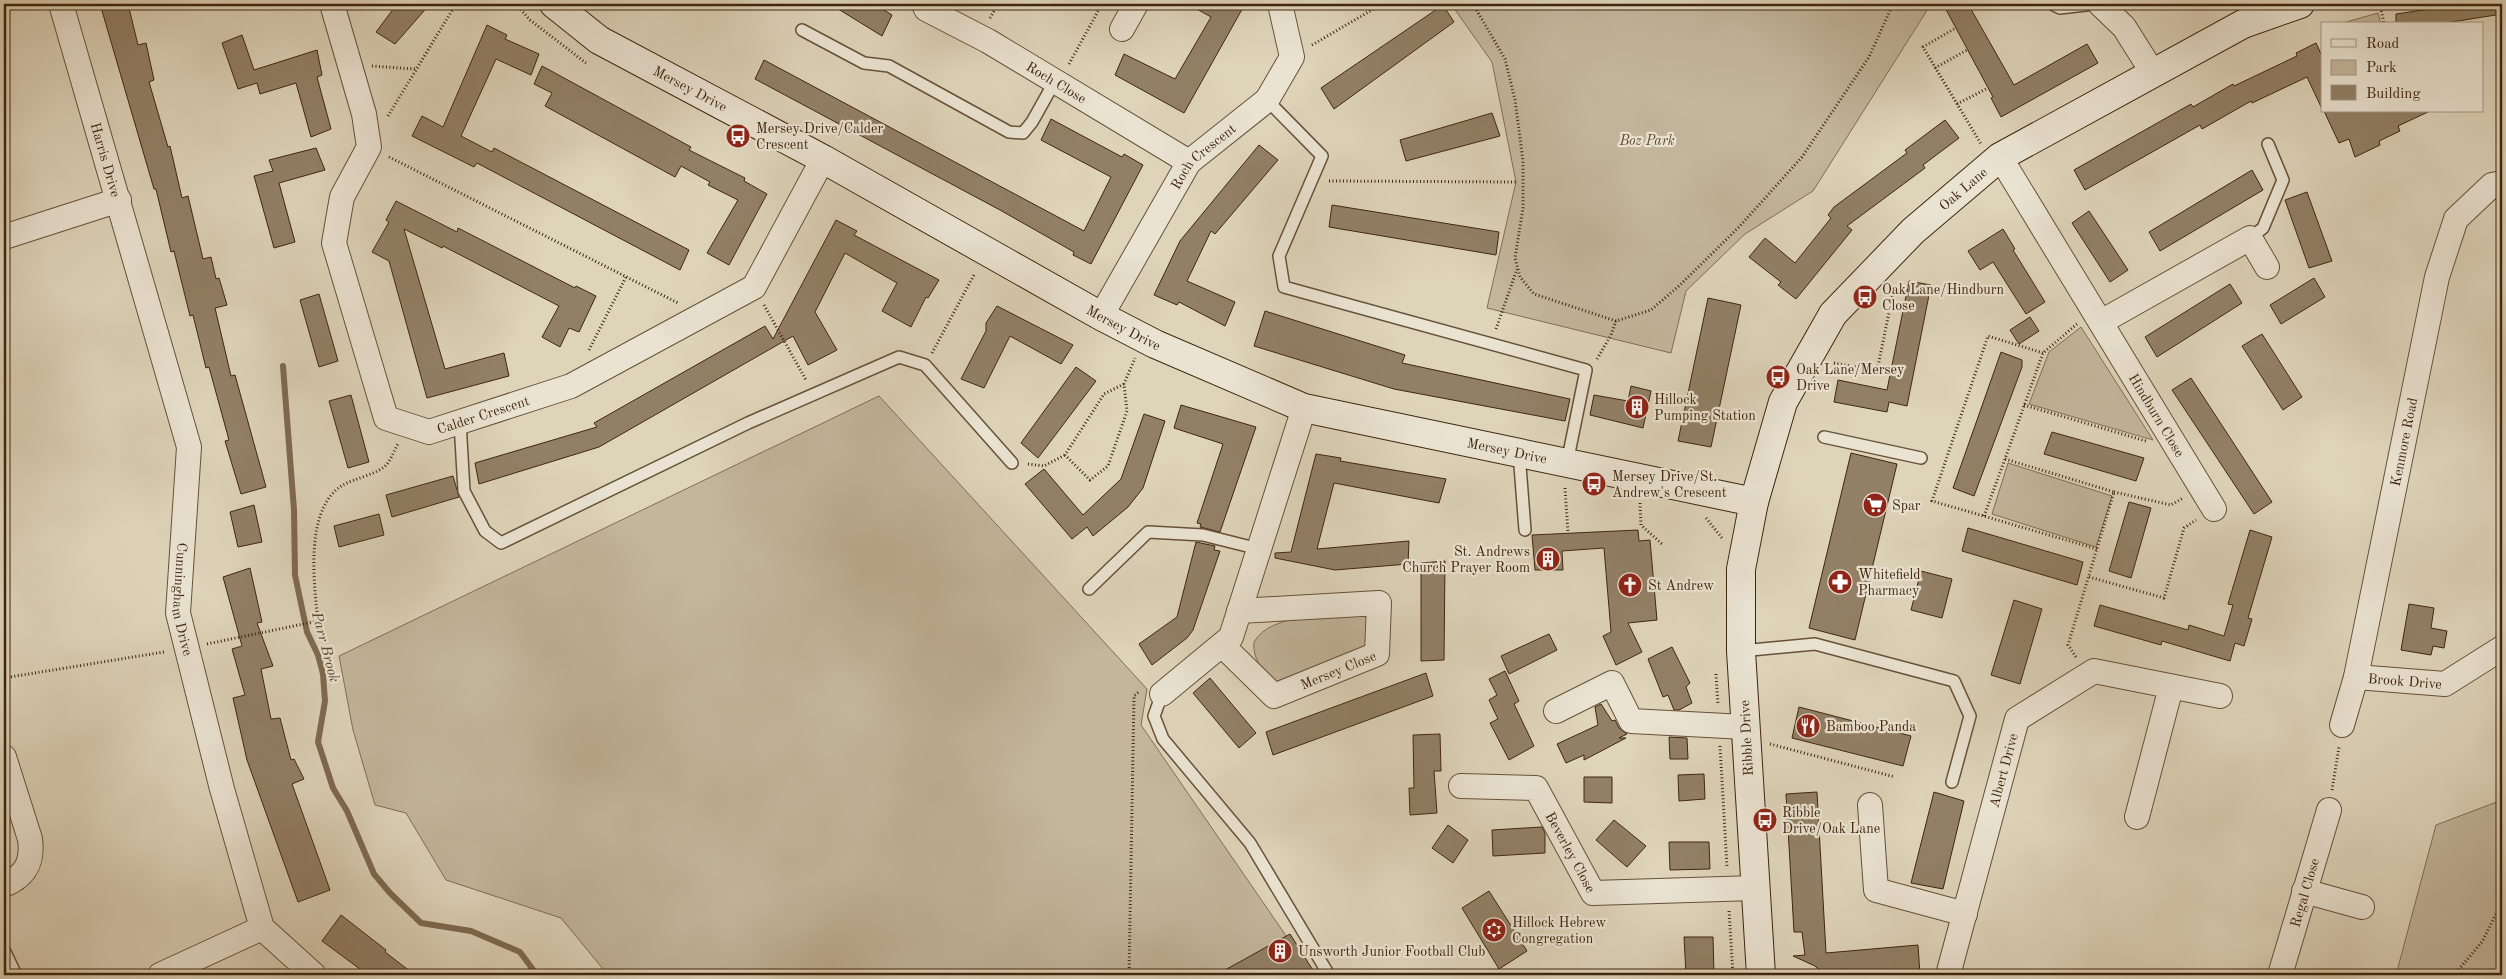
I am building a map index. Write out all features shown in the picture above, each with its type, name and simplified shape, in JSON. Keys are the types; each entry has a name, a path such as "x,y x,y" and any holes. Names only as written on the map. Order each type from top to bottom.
{"street":[{"name":"Harris Drive","path":"4,237 119,200 61,4"},
{"path":"332,4 364,114 369,147"},
{"name":"Mersey Drive","path":"554,4 599,40 823,159 1101,316 1155,344 1304,408 1519,453 1563,479 1754,502"},
{"name":"Roch Close","path":"924,4 926,9 988,41 1189,162"},
{"path":"1122,29 1136,4"},
{"path":"1280,4 1292,57"},
{"path":"2100,4 2124,26 2153,73"},
{"name":"Oak Lane","path":"1754,502 1783,402 1833,314 1912,231 1996,160 2243,24 2300,4"},
{"name":"Roch Crescent","path":"1101,316 1189,162 1267,100 1292,57"},
{"name":"Calder Crescent","path":"369,147 342,197 334,243 386,418 429,432 571,386 754,287"},
{"path":"754,287 823,159"},
{"name":"Hindburn Close","path":"1996,160 2097,316 2214,509"},
{"name":"Kenmore Road","path":"2342,725 2356,677 2437,278 2456,219 2492,185 2502,183"},
{"name":"Cunningham Drive","path":"119,200 189,447 178,613 222,789 262,928"},
{"path":"2097,316 2250,238 2266,267"},
{"path":"1165,692 1231,637 1304,408"},
{"name":"Ribble Drive","path":"1754,502 1741,568 1741,651 1737,730 1755,888 1761,975"},
{"name":"Mersey Close","path":"1222,645 1274,696 1377,654 1378,603 1240,611"},
{"name":"Brook Drive","path":"2356,677 2445,684 2502,648"},
{"path":"2088,675 2094,671 2220,696"},
{"name":"Albert Drive","path":"1948,975 2017,719 2088,675"},
{"path":"1556,710 1612,683 1631,720 1737,730"},
{"path":"2137,817 2171,686"},
{"path":"4,757 32,849 26,871 17,880 4,885"},
{"name":"Beverley Close","path":"1460,786 1536,788 1593,893 1755,888"},
{"path":"1870,805 1876,890 1965,914"},
{"name":"Regal Close","path":"2280,975 2329,810"},
{"path":"2304,892 2362,907"},
{"path":"160,975 262,928 314,975"}],"lane":[{"path":"2052,4 2060,8 2094,4"},
{"path":"802,30 864,63 889,66 1009,132 1023,133 1057,82"},
{"path":"1267,100 1322,156 1279,256 1284,287 1586,370 1563,479"},
{"path":"2250,238 2263,228 2283,180 2268,144"},
{"path":"460,422 464,491 485,531 501,543 748,423 899,357 925,365 1012,463"},
{"path":"1824,437 1921,458"},
{"path":"1519,453 1525,530"},
{"path":"1088,589 1148,532 1203,535 1259,550"},
{"path":"1741,651 1815,644 1954,681 1970,716 1952,782"},
{"path":"1165,692 1154,716 1164,739 1250,844 1329,975"},
{"path":"4,950 16,975"}],"path":[{"path":"456,4 369,147 703,316"},
{"path":"516,4 530,20 588,64"},
{"path":"1057,82 1102,4"},
{"path":"1292,57 1382,4"},
{"path":"1473,4 1505,59 1515,100 1523,161 1523,208 1515,258 1520,277 1534,294 1616,321 1652,310 1666,298 1739,227 1796,164 1869,58 1893,4"},
{"path":"2380,4 2384,22"},
{"path":"1954,29 1923,47 1957,104 1996,160"},
{"path":"1936,68 1967,50"},
{"path":"350,65 416,69"},
{"path":"1957,104 1986,89"},
{"path":"1311,181 1516,182"},
{"path":"967,267 984,276"},
{"path":"1491,344 1517,268"},
{"path":"925,365 976,272"},
{"path":"588,352 626,277"},
{"path":"1834,363 1877,372 1896,279"},
{"path":"754,287 814,394"},
{"path":"1984,516 2043,353 2097,316"},
{"path":"1586,370 1607,342 1616,321"},
{"path":"2043,353 1988,336 1932,501 2097,549"},
{"path":"1126,353 1144,362"},
{"path":"1064,455 1090,480 1108,466 1127,411 1124,384 1135,358"},
{"path":"1012,463 1044,466 1064,455 1104,394 1124,384"},
{"path":"2024,404 2159,446 2176,446"},
{"path":"4,678 187,648 318,621 314,588 316,530 321,509 341,486 386,466 407,425"},
{"path":"2005,459 2114,492 2171,505 2200,487"},
{"path":"1563,479 1574,490"},
{"path":"1563,479 1568,533"},
{"path":"2088,675 2068,644 2114,492"},
{"path":"1630,502 1649,506"},
{"path":"1640,504 1641,524 1663,545"},
{"path":"2089,577 2164,598 2184,528 2214,509"},
{"path":"1698,516 1707,518 1722,538 1721,547"},
{"path":"1716,668 1737,730 1728,889 1733,975"},
{"path":"1129,975 1134,696 1151,680 1165,692"},
{"path":"2329,810 2342,725"},
{"path":"1737,730 1895,777"},
{"path":"2454,975 2482,942 2502,902"}],"green space":[{"name":"Boz Park","path":"1451,4 1931,4 1813,191 1745,234 1686,291 1671,353 1487,308 1516,182 1492,62"},
{"path":"2378,13 2380,22 2346,22"},
{"path":"2081,327 2153,440 2029,404 2049,352"},
{"path":"879,396 1147,689 1141,725 1313,975 608,975 561,918 446,880 406,813 375,805 353,730 339,656"},
{"path":"2008,463 2112,496 2096,547 1992,514"},
{"path":"1364,615 1370,623 1369,649 1280,686 1265,672 1255,655 1254,642 1263,632 1274,625 1288,620 1320,616"},
{"path":"2502,800 2502,975 2396,975 2436,825"}],"building":[{"path":"100,4 128,4 138,45 146,43 154,80 149,82 168,147 170,146 182,198 188,196 203,259 211,257 216,279 219,278 227,305 215,308 231,376 235,375 266,487 241,494 225,441 229,440 209,367 206,368 193,315 190,316 174,251 171,252 156,189 154,189"},
{"path":"397,4 430,4 395,44 376,32"},
{"path":"830,4 874,4 892,15 882,36"},
{"path":"1188,4 1245,4 1184,113 1115,75 1124,54 1175,79 1211,17"},
{"path":"1943,4 1968,4 2014,85 2087,44 2098,63 2001,117 1991,98 1993,97"},
{"path":"2463,4 2502,4 2502,14 2452,22 2396,22 2396,14"},
{"path":"1443,5 1454,22 1334,109 1321,88"},
{"path":"487,25 507,35 505,39 539,54 531,75 496,59 461,136 492,152 494,148 689,250 680,270 477,163 474,167 412,136 422,116 443,127"},
{"path":"242,35 254,70 317,50 322,75 317,77 331,129 311,137 296,83 260,94 257,83 238,89 222,43"},
{"path":"2316,43 2321,54 2321,107 2307,77 2252,103 2251,101 2202,129 2200,125 2085,190 2074,170 2191,104 2193,107 2233,84 2234,86 2297,56 2296,53"},
{"path":"764,60 1084,231 1111,177 1041,140 1051,119 1122,157 1124,154 1143,165 1091,264 1073,255 1074,252 1000,210 755,79"},
{"path":"542,66 691,147 689,150 745,178 744,181 767,194 729,265 707,253 738,200 708,185 710,182 681,166 675,177 545,106 552,93 534,84"},
{"path":"2324,112 2428,112 2398,126 2400,131 2379,141 2380,145 2355,157 2349,139 2339,143"},
{"path":"1492,113 1500,136 1406,161 1400,140"},
{"path":"1945,120 1959,138 1923,165 1925,168 1847,226 1852,230 1796,299 1778,285 1781,282 1749,257 1765,238 1795,263 1831,218 1828,215 1834,207 1907,153 1905,150"},
{"path":"1259,145 1278,160 1215,234 1211,231 1187,281 1235,302 1225,326 1179,302 1177,305 1154,295 1180,241"},
{"path":"316,148 325,170 279,183 295,242 274,248 254,176 273,171 269,160"},
{"path":"2252,170 2263,190 2160,251 2149,232"},
{"path":"2307,192 2332,261 2309,268 2285,200"},
{"path":"396,201 457,232 458,228 575,288 576,286 596,296 579,332 569,328 560,347 542,337 559,306 443,246 442,248 404,229 445,369 504,353 509,376 427,398 389,261 372,252 389,222 386,220"},
{"path":"1332,205 1499,232 1496,255 1329,227"},
{"path":"2089,211 2128,270 2110,282 2072,223"},
{"path":"836,220 857,231 854,235 939,280 928,298 926,297 911,327 882,311 897,283 845,253 815,312 837,350 808,365 793,336 599,447 479,484 475,463 597,427 594,423 765,326 773,339"},
{"path":"2003,229 2015,249 2013,250 2045,302 2026,314 1993,262 1980,270 1968,251"},
{"path":"2314,278 2325,297 2281,324 2270,305"},
{"path":"1909,281 1931,285 1907,406 1889,402 1887,412 1834,402 1838,380 1887,390"},
{"path":"2230,284 2242,303 2157,357 2145,337"},
{"path":"319,294 338,361 319,367 300,300"},
{"path":"1708,298 1741,305 1711,447 1678,441"},
{"path":"997,306 1073,345 1061,364 1010,336 984,388 961,379 986,331 986,323"},
{"path":"1265,311 1405,355 1402,363 1570,399 1565,421 1394,389 1254,346"},
{"path":"2030,317 2039,331 2019,344 2010,330"},
{"path":"2262,334 2302,397 2283,410 2242,346"},
{"path":"2001,352 2022,360 2022,367 1974,496 1953,488"},
{"path":"1076,367 1096,381 1038,458 1021,443"},
{"path":"2191,378 2272,502 2254,514 2172,390"},
{"path":"1631,386 1651,391 1643,428 1590,415 1594,395 1628,401"},
{"path":"351,395 369,462 348,468 329,401"},
{"path":"1181,405 1256,427 1220,532 1200,527 1201,524 1197,523 1223,444 1174,428"},
{"path":"1144,414 1165,421 1143,488 1128,507 1093,536 1087,527 1072,539 1025,484 1044,469 1083,515 1121,479"},
{"path":"2052,432 2144,458 2136,481 2044,454"},
{"path":"1851,453 1897,464 1855,640 1809,628"},
{"path":"1316,454 1341,458 1340,461 1446,479 1439,503 1334,483 1317,549 1409,541 1408,564 1335,570 1275,558 1275,553 1291,552"},
{"path":"453,476 459,497 392,517 386,495"},
{"path":"2129,502 2151,508 2131,578 2109,571"},
{"path":"254,505 262,542 238,547 230,512"},
{"path":"379,514 384,535 339,547 334,526"},
{"path":"1968,528 2083,562 2077,585 1962,551"},
{"name":"St Andrew","path":"1638,530 1639,541 1650,540 1657,620 1628,623 1642,652 1616,665 1603,636 1611,632 1604,548 1562,551 1563,570 1535,570 1532,535"},
{"path":"2250,530 2272,537 2248,618 2252,619 2244,646 2235,643 2230,661 2162,641 2161,645 2094,626 2100,605 2188,630 2189,625 2224,636 2233,605 2228,604"},
{"path":"1196,542 1215,546 1214,550 1220,551 1193,630 1187,638 1152,665 1139,644 1177,617"},
{"path":"1445,561 1444,660 1421,661 1421,563"},
{"path":"250,568 262,622 257,623 273,666 261,669 271,719 280,718 291,760 294,759 304,779 292,784 330,890 298,902 247,760 233,698 245,695 232,649 242,646 223,577"},
{"path":"1921,571 1952,579 1942,618 1911,610"},
{"path":"2014,600 2042,609 2020,684 1991,675"},
{"path":"2409,604 2434,608 2431,628 2447,631 2444,648 2433,646 2431,655 2401,650"},
{"path":"1549,634 1557,650 1509,674 1501,656"},
{"path":"1672,647 1690,683 1686,687 1692,703 1679,710 1674,710 1668,695 1663,697 1648,659"},
{"path":"1505,671 1519,701 1514,704 1534,746 1509,760 1490,723 1498,719 1489,700 1497,695 1489,679"},
{"path":"1426,673 1433,696 1273,755 1266,732"},
{"path":"1210,678 1256,733 1239,748 1193,693"},
{"path":"1601,704 1612,721 1615,720 1619,728 1627,734 1619,738 1626,738 1584,760 1584,755 1566,763 1557,744 1598,725 1595,707"},
{"path":"1799,707 1911,736 1903,766 1792,738"},
{"path":"1440,734 1441,771 1434,771 1437,813 1410,815 1409,788 1414,788 1413,735"},
{"path":"1669,737 1687,738 1688,759 1670,759"},
{"path":"1704,774 1705,799 1679,801 1678,775"},
{"path":"1584,777 1612,777 1612,803 1584,802"},
{"path":"1817,792 1826,953 1918,945 1920,975 1848,975 1847,969 1827,971 1827,975 1825,975 1815,966 1793,956 1805,955 1802,932 1794,932 1786,794"},
{"path":"1934,792 1964,801 1943,889 1911,883"},
{"path":"1614,820 1646,846 1627,867 1596,840"},
{"path":"1448,825 1468,840 1453,863 1432,848"},
{"path":"1542,827 1545,833 1545,853 1493,856 1492,830"},
{"path":"1669,842 1709,842 1710,869 1670,870"},
{"name":"Hillock Hebrew Congregation","path":"1489,891 1527,951 1499,969 1462,908"},
{"path":"341,915 415,975 368,975 322,941"},
{"name":"Unsworth Junior Football Club","path":"1290,934 1316,975 1216,975"},
{"path":"1684,937 1713,937 1714,975 1686,975"}],"waterway":[{"name":"Parr Brook","path":"283,366 294,510 295,575 307,632 318,655 323,674 325,701 318,742 333,788 347,811 374,874 390,893 421,923 471,931 520,952 537,975"}],"place":[{"name":"Mersey Drive/Calder Crescent","path":"738,136"},
{"name":"Oak Lane/Hindburn Close","path":"1865,297"},
{"name":"Oak Lane/Mersey Drive","path":"1778,377"},
{"name":"Hillock Pumping Station","path":"1637,407"},
{"name":"Mersey Drive/St. Andrew's Crescent","path":"1594,484"},
{"name":"Spar","path":"1875,505"},
{"name":"St. Andrews Church Prayer Room","path":"1548,559"},
{"name":"Whitefield Pharmacy","path":"1840,582"},
{"name":"St Andrew","path":"1630,585"},
{"name":"Bamboo Panda","path":"1808,726"},
{"name":"Ribble Drive/Oak Lane","path":"1765,820"},
{"name":"Hillock Hebrew Congregation","path":"1494,930"},
{"name":"Unsworth Junior Football Club","path":"1280,951"}]}
